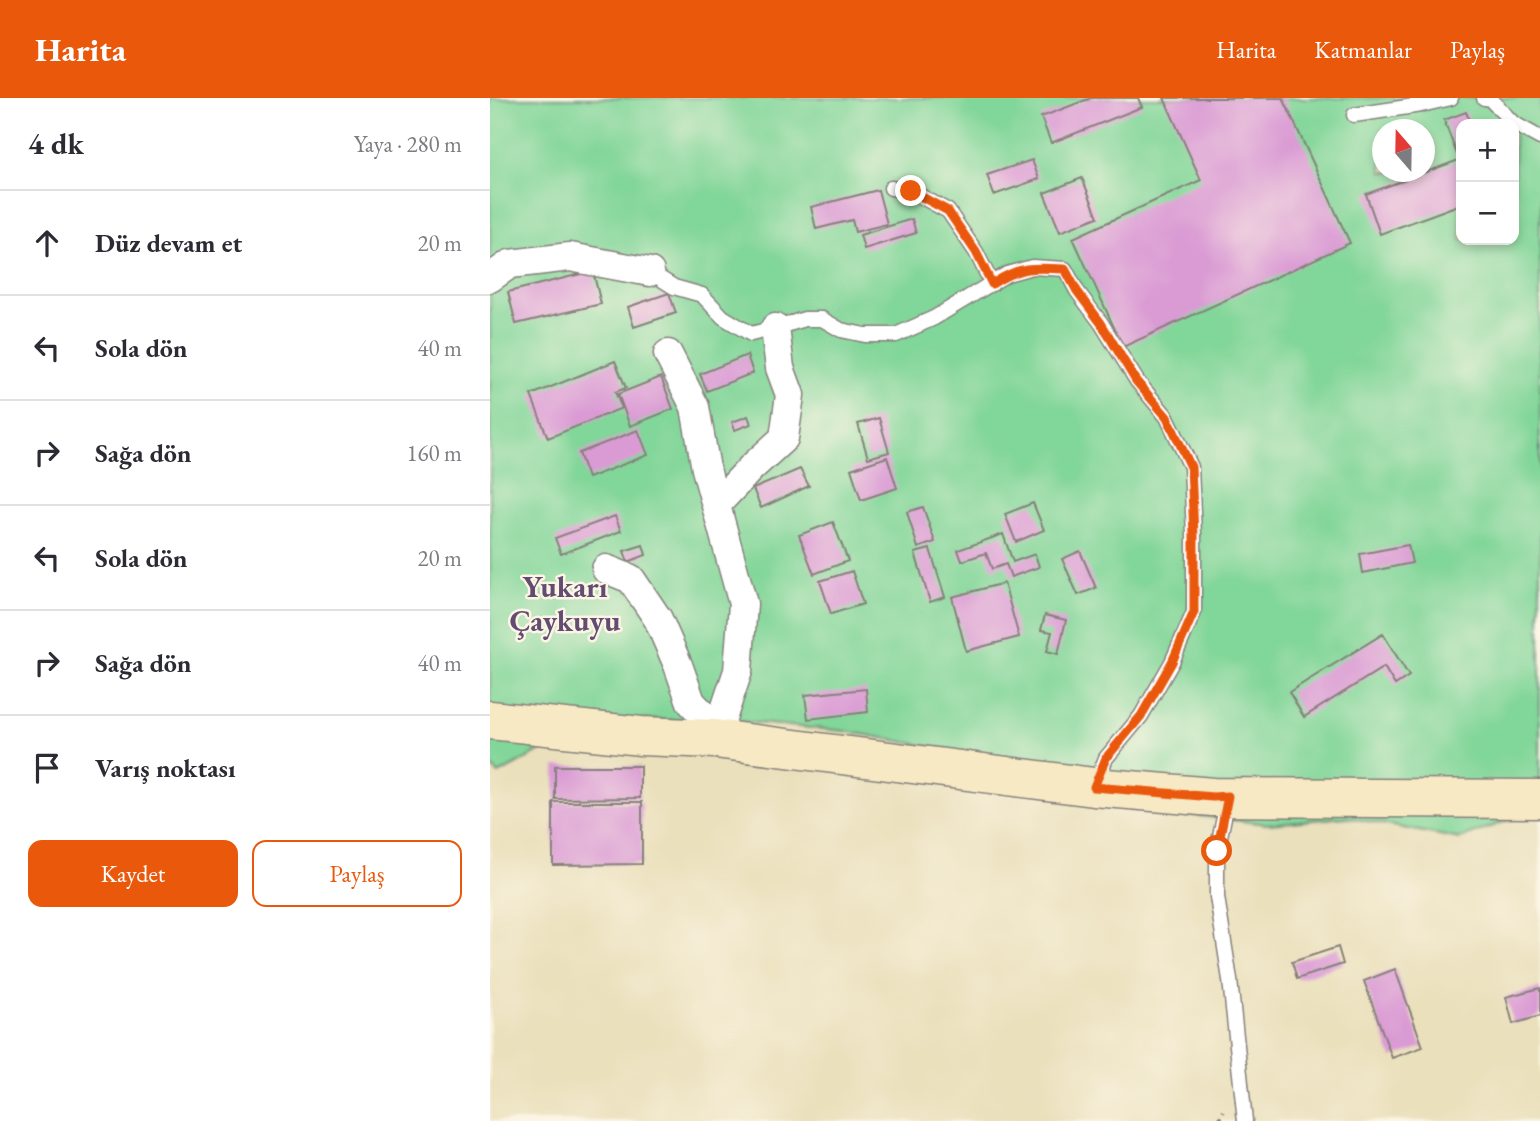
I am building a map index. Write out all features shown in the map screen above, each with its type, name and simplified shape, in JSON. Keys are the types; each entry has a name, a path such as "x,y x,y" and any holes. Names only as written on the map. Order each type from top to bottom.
{"street":[{"path":"490,278 510,264 570,257 650,272"},
{"path":"716,505 784,438 790,395 780,368 775,328"},
{"path":"668,354 695,407 706,469 743,604 738,671 716,734"},
{"path":"606,569 631,579 658,619 691,702 716,734"},
{"path":"490,721 641,736 716,734 1094,787 1213,797 1540,799"}],"lane":[{"path":"1354,115 1451,98"},
{"path":"1484,98 1489,98 1513,123 1540,138"},
{"path":"891,188 911,191 948,211 976,252 992,284"},
{"path":"650,272 674,287 702,295 723,317 751,334 804,319 822,319 841,330 865,335 896,335 934,318 1007,274 1032,267 1065,269 1136,381 1167,417 1191,467 1194,612 1172,662 1141,716 1106,758 1094,787"},
{"path":"1228,796 1217,851 1217,897 1230,980 1245,1121"}],"green space":[{"path":"490,98 1540,98 1540,808 1460,839 1346,817 1267,824 1164,812 1028,764 844,731 723,720 597,720 499,774 490,766"}],"building":[{"path":"1091,98 1138,98 1142,107 1051,143 1041,117"},
{"path":"1164,98 1283,98 1350,243 1123,347 1073,238 1201,180"},
{"path":"1466,112 1469,119 1456,119 1456,152 1444,120"},
{"path":"1032,160 1039,179 994,195 987,175"},
{"path":"1456,161 1456,206 1380,234 1366,194 1399,182 1435,182 1435,169"},
{"path":"1082,178 1098,217 1060,232 1044,193"},
{"path":"878,190 887,224 855,232 852,220 816,229 811,207"},
{"path":"912,219 916,233 864,249 860,235"},
{"path":"593,271 601,304 516,324 508,292"},
{"path":"669,293 676,313 634,327 628,307"},
{"path":"747,355 753,373 707,391 700,374"},
{"path":"615,361 626,388 615,392 622,408 548,438 531,395"},
{"path":"661,377 673,409 630,426 618,394"},
{"path":"748,416 751,424 735,430 732,422"},
{"path":"879,418 889,452 868,458 858,424"},
{"path":"638,430 648,455 588,478 579,453"},
{"path":"887,457 897,488 861,500 851,469"},
{"path":"800,469 809,486 761,508 753,489"},
{"path":"1033,503 1044,530 1016,542 1005,514"},
{"path":"923,507 935,542 918,548 907,512"},
{"path":"615,516 621,531 561,554 555,538"},
{"path":"833,522 848,561 814,574 799,535"},
{"path":"1003,534 1013,562 1035,554 1039,567 1011,577 1006,564 992,569 986,553 962,561 958,550"},
{"path":"643,545 646,555 628,562 624,551"},
{"path":"1408,545 1412,563 1363,573 1360,554"},
{"path":"930,549 945,597 930,602 915,553"},
{"path":"1080,551 1096,588 1078,595 1062,559"},
{"path":"852,571 863,604 831,614 820,581"},
{"path":"1004,583 1019,637 966,651 952,597"},
{"path":"1045,615 1066,620 1058,654 1047,651 1052,632 1041,630"},
{"path":"1383,634 1409,676 1395,685 1384,667 1304,717 1289,692"},
{"path":"866,689 868,712 808,719 805,695"},
{"path":"555,766 640,766 640,798 555,799"},
{"path":"553,802 642,802 642,864 553,865"},
{"path":"1338,947 1343,964 1297,979 1292,962"},
{"path":"1395,969 1423,1047 1392,1058 1364,981"},
{"path":"1540,988 1540,1016 1513,1024 1506,997"}],"district":[{"name":"Yukarı Çaykuyu","path":"565,604"}],"route":[{"path":"911,191 948,211 976,252 992,284 1007,274 1032,267 1065,269 1136,381 1167,417 1191,467 1194,612 1172,662 1141,716 1106,758 1094,787 1228,796 1217,851"}]}
